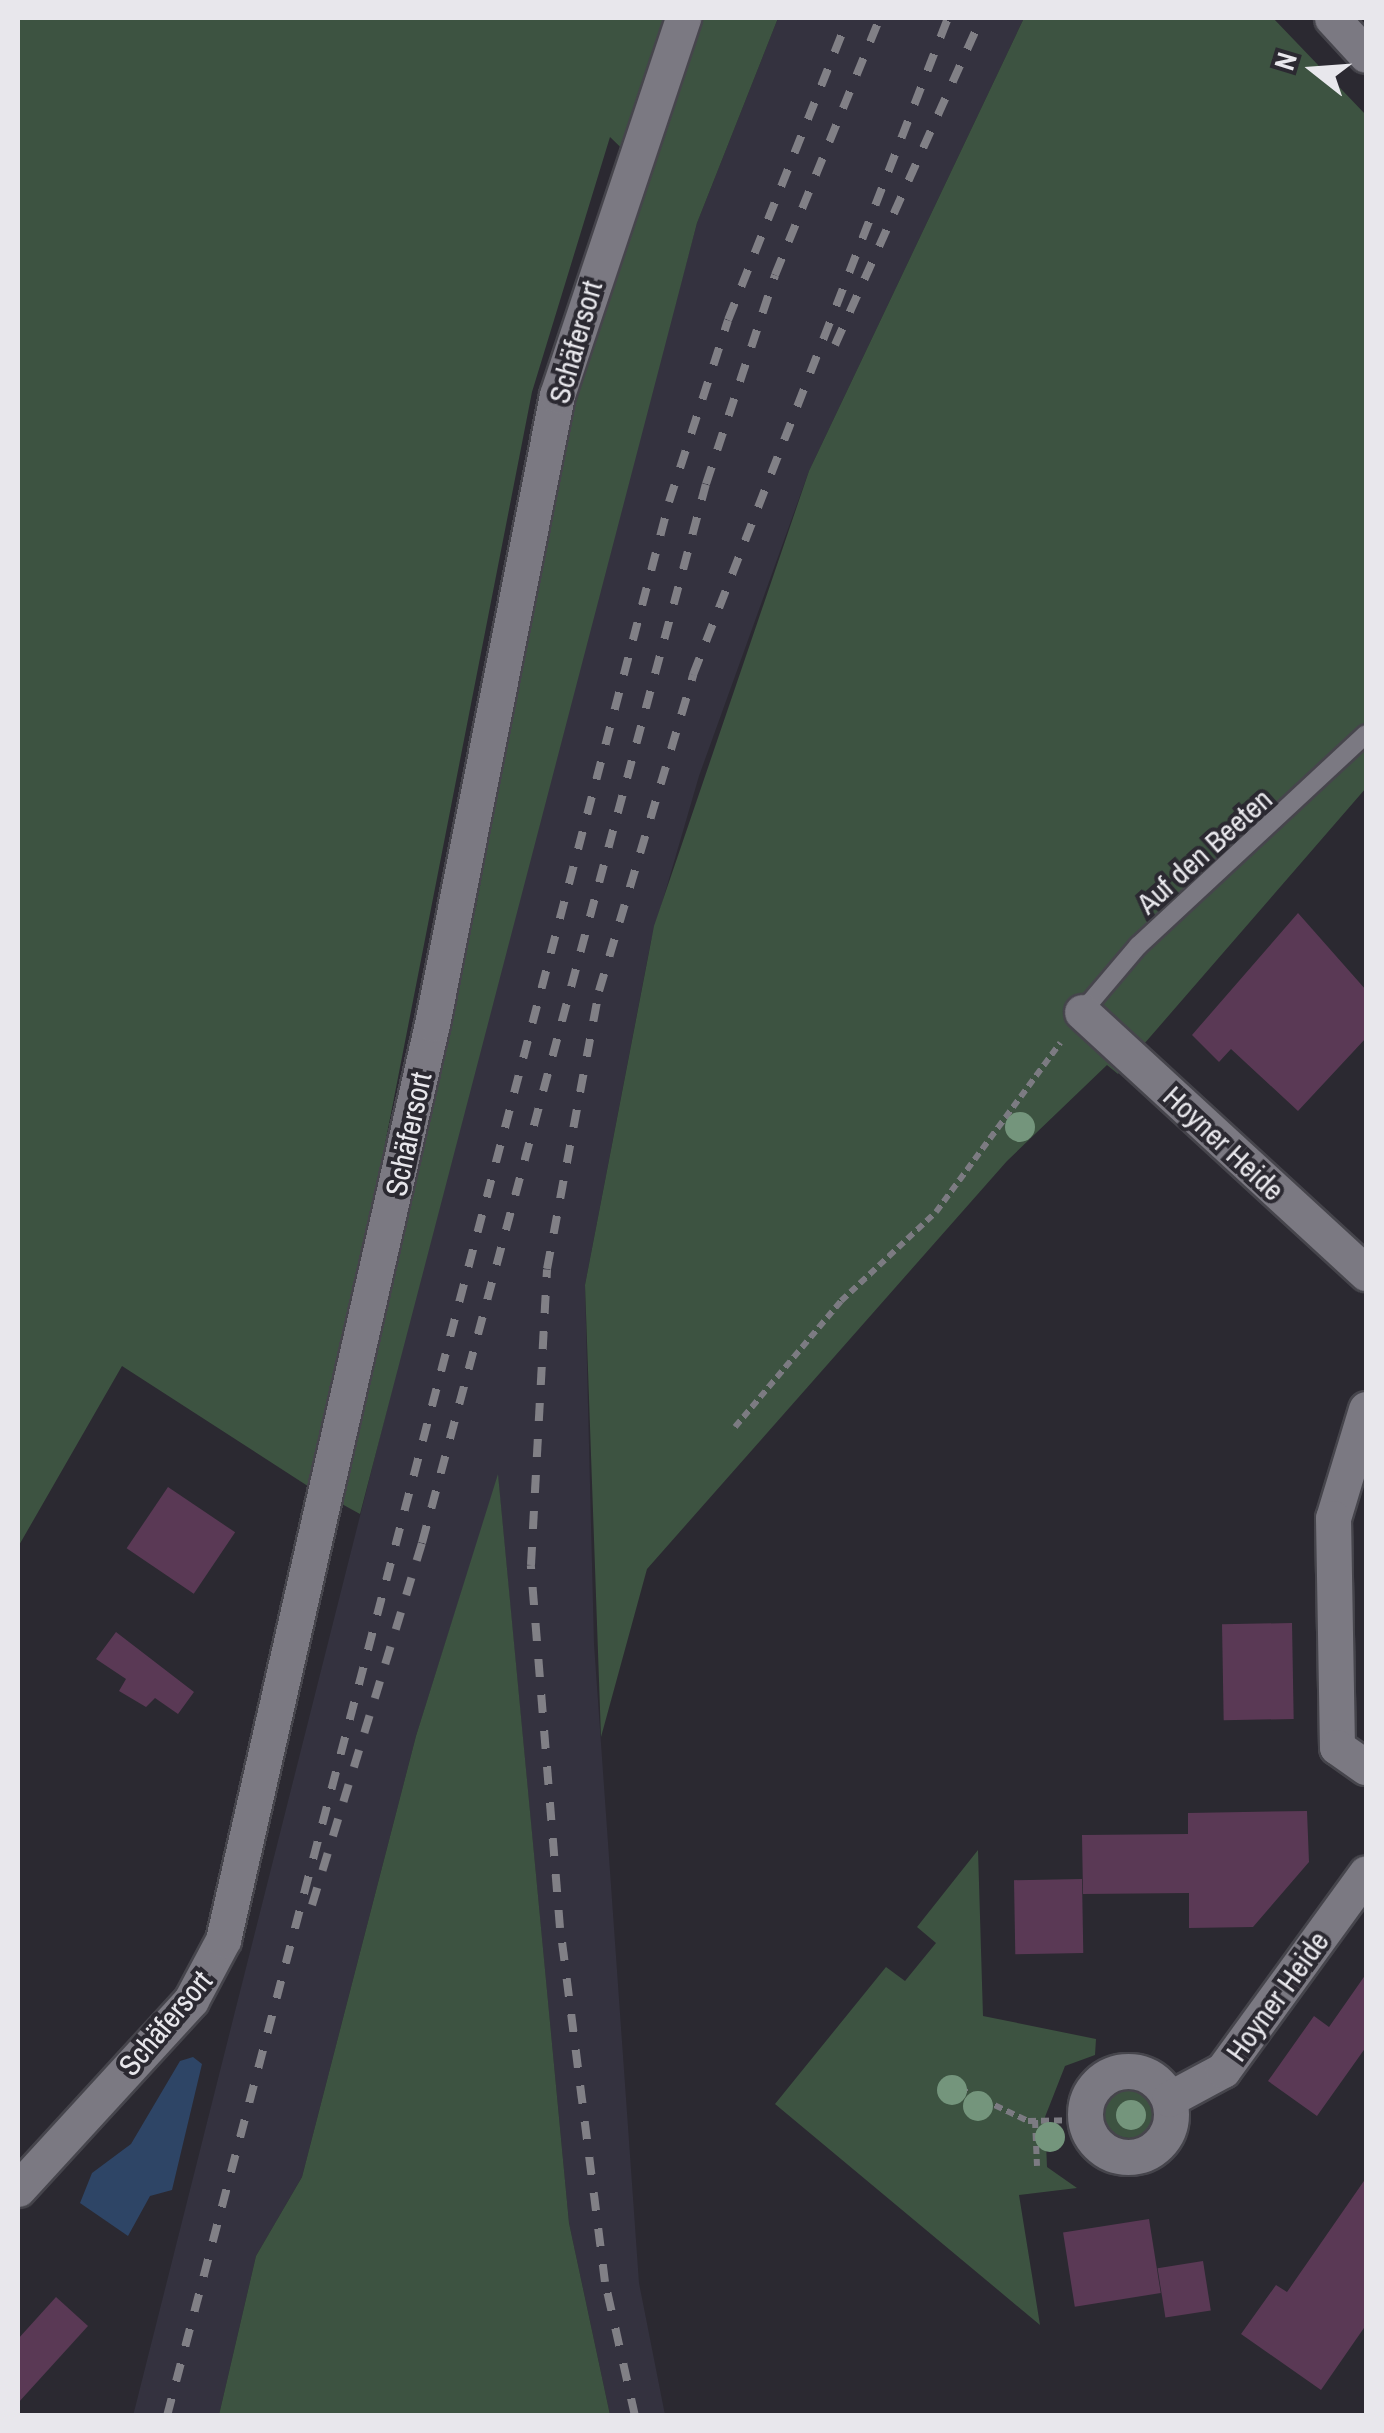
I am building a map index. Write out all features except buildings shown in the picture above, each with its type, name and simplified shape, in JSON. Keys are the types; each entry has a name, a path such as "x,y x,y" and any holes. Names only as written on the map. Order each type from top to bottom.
{"street":[{"name":"Schäfersort","path":"18,2189 192,2000 223,1940 432,1024 558,395 684,18"},
{"path":"1332,18 1366,55"},
{"name":"Hoyner Heide","path":"1082,1012 1366,1273"},
{"path":"1366,1409 1333,1518 1338,1747 1366,1767"},
{"name":"Hoyner Heide","path":"1170,2099 1223,2070 1366,1872"},
{"path":"1127,2070 1145,2074 1170,2099 1166,2135 1138,2156 1103,2150 1085,2120 1095,2086 1127,2070"}],"lane":[{"name":"Auf den Beeten","path":"1082,1012 1138,946 1366,734"}],"path":[{"path":"736,1427 841,1301 936,1212 1082,1012"},
{"path":"948,2083 1035,2120 1085,2120"},
{"path":"1035,2120 1037,2166"}],"shaded area":[{"path":"778,18 1024,18 809,471 699,776 651,941 585,1285 594,1644 639,2283 665,2415 610,2415 569,2223 498,1477 416,1736 302,2177 256,2256 219,2415 133,2416 533,830 697,223"}],"green space":[{"path":"18,18 778,18 697,223 360,1514 340,1503 476,907 573,402 642,168 610,137 532,392 317,1492 122,1366 18,1547"},
{"path":"1024,18 1273,18 1366,115 1366,788 1118,1074 1107,1065 1007,1161 647,1569 601,1737 585,1285 654,926 809,471"},
{"path":"498,1474 569,2223 610,2415 219,2415 256,2256 302,2177 416,1736"},
{"path":"978,1850 983,2016 1096,2039 1095,2055 1065,2066 1045,2117 1047,2167 1077,2188 1019,2195 1040,2325 775,2104 886,1967 905,1981 936,1943 917,1927"},
{"path":"1129,2088 1146,2096 1154,2113 1146,2130 1129,2138 1112,2130 1104,2113 1112,2096"}],"water":[{"path":"193,2057 202,2064 172,2190 150,2196 128,2236 80,2203 92,2173 131,2144 180,2061"}],"railway":[{"path":"167,2416 669,502 728,320 848,18"},
{"path":"312,1905 422,1543 706,484 775,275 880,18"},
{"path":"635,2416 605,2282 560,1928 531,1565 547,1269 599,991 693,675 948,18"},
{"path":"835,345 981,18"}]}
